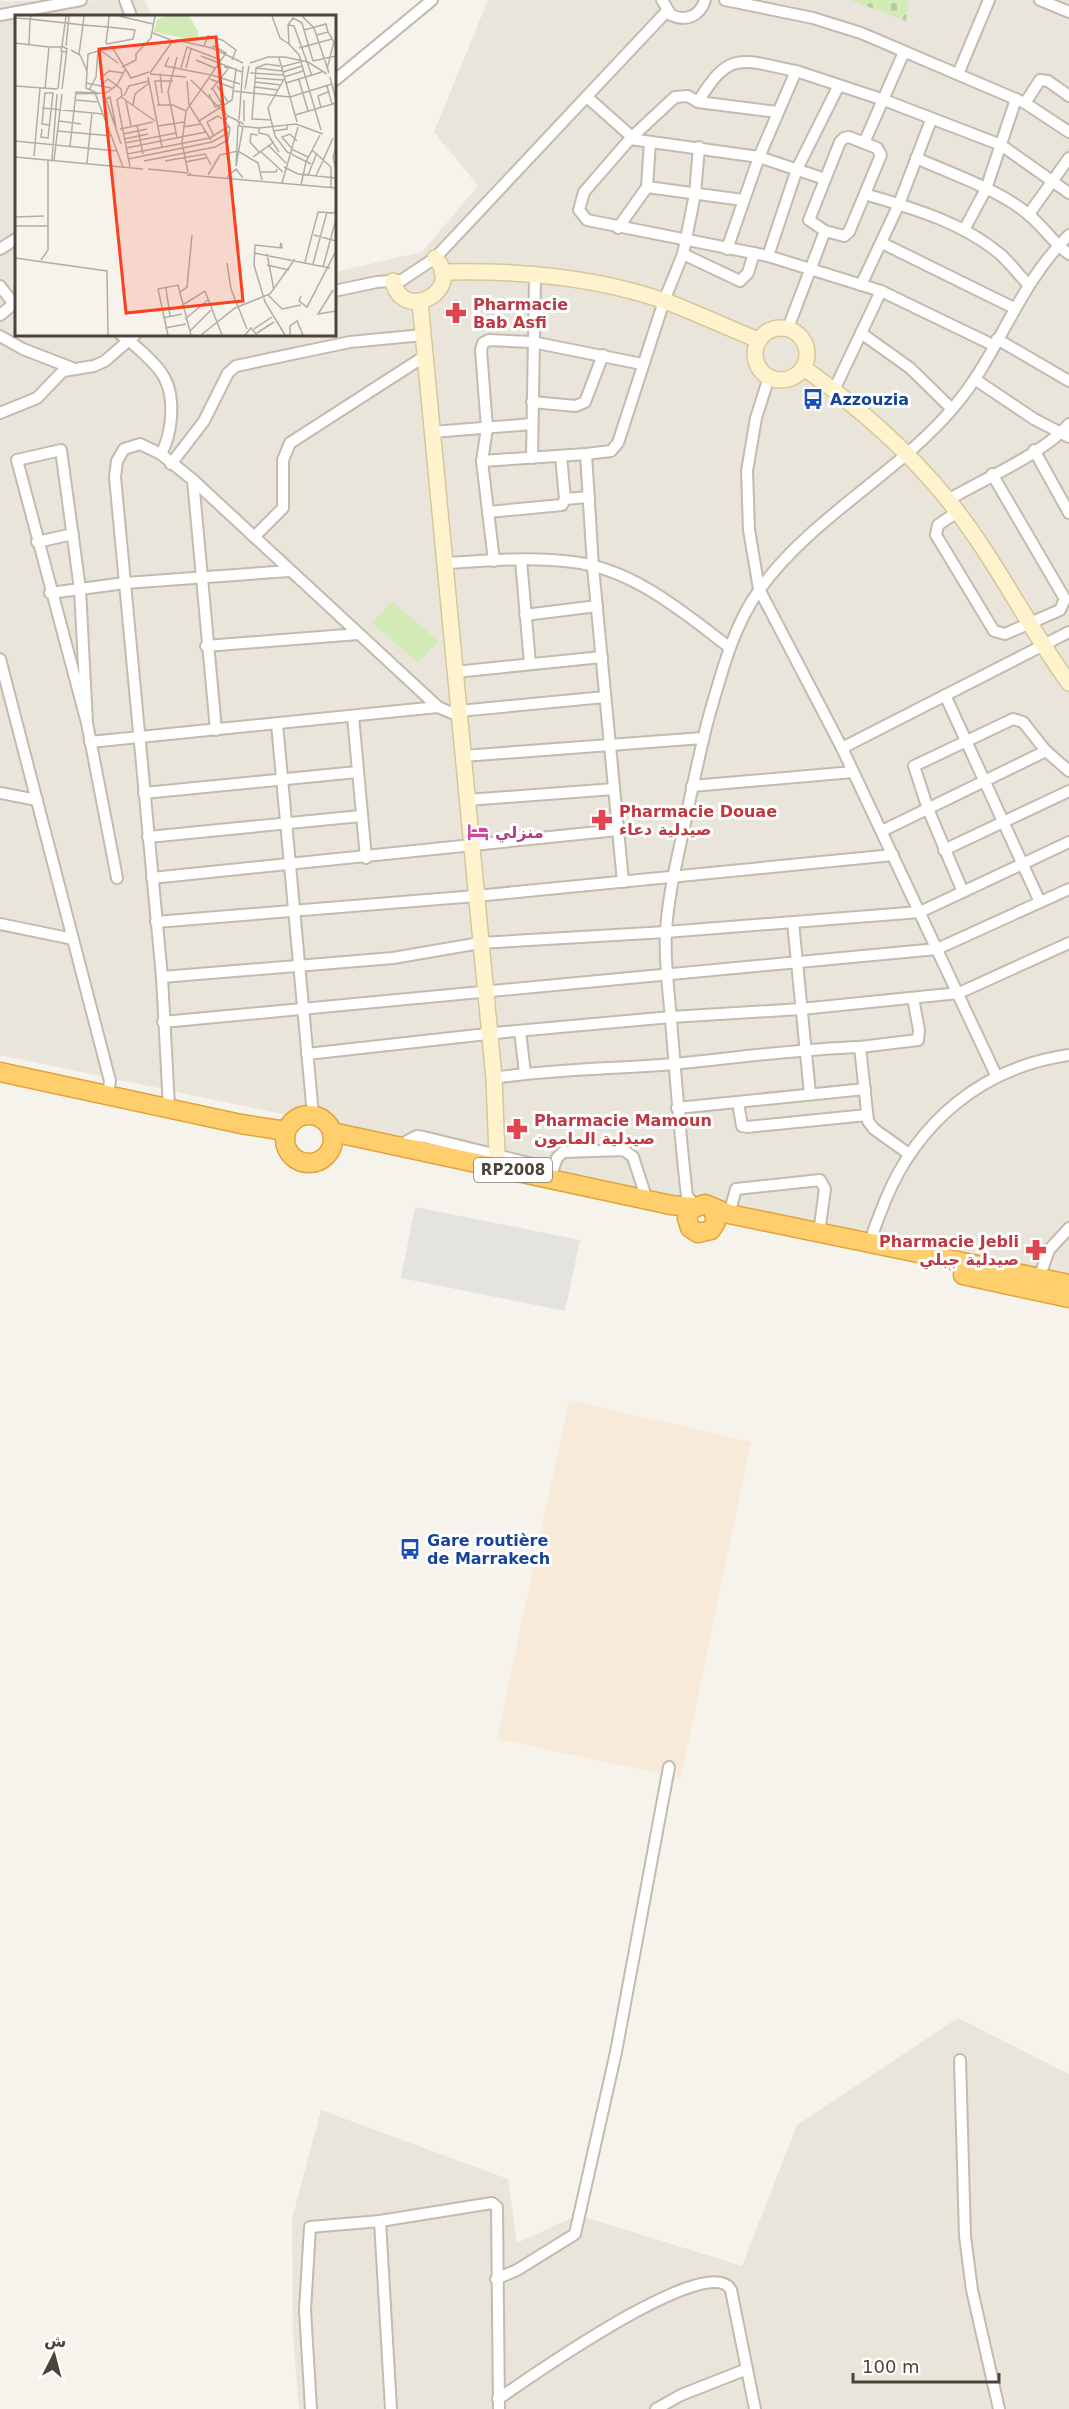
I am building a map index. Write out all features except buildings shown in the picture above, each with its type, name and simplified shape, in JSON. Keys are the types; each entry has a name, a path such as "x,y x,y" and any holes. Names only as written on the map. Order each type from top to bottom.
{"highway":[{"path":"0,1071 169,1107 286,1137"},
{"path":"313,1115 295,1119 286,1137 291,1156 309,1163 326,1156 332,1139"},
{"name":"RP2008","path":"313,1115 325,1121 332,1139"},
{"name":"RP2008","path":"332,1139 496,1161 647,1200 694,1206 705,1204 728,1226 1069,1298"},
{"name":"RP2008","path":"332,1139 658,1214 675,1219 703,1234 719,1217"},
{"path":"690,1228 687,1218 694,1206"},
{"name":"RP2008","path":"719,1217 819,1233 1069,1284"}],"street":[{"path":"0,15 19,14 81,0"},
{"path":"125,0 131,15"},
{"path":"336,79 432,0"},
{"path":"336,291 410,277 439,265 587,97 664,5 678,18 691,17 701,9 705,0"},
{"path":"725,0 813,18 861,33 1021,101 1069,132"},
{"path":"958,74 989,0"},
{"path":"1040,0 1069,12"},
{"path":"864,143 904,52"},
{"path":"698,102 713,77 732,63 746,61 796,71 838,87 884,100 1001,145 1053,179 1069,193"},
{"path":"727,249 759,157 796,71"},
{"path":"964,230 986,189 1001,145 1021,101 1040,80 1048,81 1069,96"},
{"path":"768,256 797,169 838,87"},
{"path":"777,112 698,102 688,96 675,96 631,138 584,192 579,210 587,220 768,256 881,291 995,342 1069,381"},
{"path":"587,97 631,138 759,157 825,179"},
{"path":"861,285 899,204 931,120"},
{"path":"849,137 864,143 877,148 881,154 848,234 841,236 825,231 809,220 842,139 849,137"},
{"path":"618,228 647,187 650,142"},
{"path":"482,461 561,456 615,449 642,364 687,240 695,194 699,147"},
{"path":"916,158 986,189 1029,214 1057,246 1069,254"},
{"path":"1029,214 1069,158"},
{"path":"647,187 743,200"},
{"path":"865,194 899,204 964,230 1000,254 1029,284"},
{"path":"788,328 825,231"},
{"path":"694,1206 687,1196 677,1108 666,975 666,932 673,877 703,738 729,647 759,589 801,544 908,455 976,380 1029,284 1057,246 1069,235"},
{"path":"0,249 15,240"},
{"path":"882,243 1014,308"},
{"path":"683,254 740,281 748,273 754,253"},
{"path":"439,265 585,282 664,301 758,340"},
{"path":"393,281 398,293 405,298 420,302 436,294 441,287 439,265"},
{"path":"532,458 532,342 535,276"},
{"path":"0,285 15,303 0,315"},
{"path":"834,390 881,291"},
{"path":"420,302 494,1078 496,1161 553,1169 557,1158 563,1152 628,1151 633,1157 647,1200"},
{"path":"788,328 801,337 806,344 808,352 804,368 799,374 784,380 769,377 757,365 754,357 758,340 771,329 788,328"},
{"path":"861,333 910,368 952,409"},
{"path":"171,464 204,421 228,374 236,366 350,342 423,335"},
{"path":"0,336 23,349 72,368"},
{"path":"0,413 37,398 63,371 100,363 133,338 159,369 167,383 171,426 161,454"},
{"path":"494,561 482,461 487,428 481,350 483,343 489,340 532,342 642,364"},
{"path":"532,402 576,405 585,402 603,355"},
{"path":"254,537 283,508 283,460 290,443 425,356"},
{"path":"804,368 834,390 908,455 953,506 1041,645 1069,683"},
{"path":"769,377 756,418 747,471 749,530 759,589 854,772 996,1075"},
{"path":"976,380 1034,419 1065,435"},
{"path":"433,432 532,424"},
{"path":"992,474 1065,599 1060,610 1005,634 994,631 936,535 938,525 953,506 992,474 1065,435 1069,424"},
{"path":"169,1107 162,977 115,477 117,461 124,449 140,444 161,454 193,480 438,707"},
{"path":"87,723 50,593 18,458 63,450 80,589 87,723 117,878"},
{"path":"1034,450 1069,513"},
{"path":"586,453 593,567 623,882"},
{"path":"488,512 560,507 564,504 561,456"},
{"path":"193,480 203,576 206,646 216,730"},
{"path":"565,498 589,497"},
{"path":"37,542 73,534"},
{"path":"445,563 521,560 576,562 593,567 622,576 643,586 729,647"},
{"path":"521,560 530,664"},
{"path":"50,593 125,583 289,571"},
{"path":"525,615 597,606"},
{"path":"842,748 1069,632"},
{"path":"206,646 358,634"},
{"path":"455,672 602,657"},
{"path":"0,659 110,1080 108,1094"},
{"path":"945,695 987,782 1040,902"},
{"path":"90,742 438,707 459,713 605,697"},
{"path":"353,716 366,858"},
{"path":"963,892 928,809 914,766 1005,722 1018,720 1023,722 1046,751 1069,771"},
{"path":"278,724 313,1115"},
{"path":"463,756 703,738"},
{"path":"882,831 987,782 1046,751"},
{"path":"144,793 357,772"},
{"path":"693,786 854,772"},
{"path":"467,800 614,789"},
{"path":"944,850 1069,791"},
{"path":"0,793 37,800"},
{"path":"148,837 361,816"},
{"path":"152,878 290,866 618,830"},
{"path":"162,977 393,958 480,943 666,932 920,912 1069,842"},
{"path":"156,922 476,896 893,855"},
{"path":"163,1022 485,990 937,950 1069,889"},
{"path":"793,922 810,1094"},
{"path":"0,924 73,939"},
{"path":"307,1054 520,1031 671,1017 801,1009 959,993 1069,943"},
{"path":"494,1078 525,1073 674,1064 805,1049 860,1047 918,1040 919,1030 913,998"},
{"path":"520,1031 525,1073"},
{"path":"860,1047 867,1114 874,1129 909,1154"},
{"path":"870,1244 891,1186 909,1154 955,1104 996,1075 1046,1058 1069,1054"},
{"path":"677,1108 865,1089"},
{"path":"738,1103 742,1125 747,1127 867,1114"},
{"path":"719,1217 736,1189 820,1180 825,1189 819,1233"},
{"path":"1040,1278 1049,1250 1069,1228"},
{"path":"496,2279 517,2270 575,2234 616,2052 669,1767"},
{"path":"960,2060 965,2236 972,2290 999,2409"},
{"path":"311,2409 305,2310 310,2227 380,2221 494,2203 497,2207 498,2404"},
{"path":"380,2221 391,2409"},
{"path":"498,2404 614,2322 697,2285 719,2281 725,2283 730,2290 755,2409"},
{"path":"656,2409 681,2396 747,2369"}],"shaded area":[{"path":"144,0 152,15 15,15 15,336 336,336 336,272 422,252 478,186 434,132 488,0 1069,0 1069,1278 0,1055 0,1"},
{"path":"415,1207 580,1240 565,1311 401,1278"},
{"path":"569,1400 751,1442 681,1778 497,1739"},
{"path":"958,2018 1069,2074 1069,2409 299,2409 293,2336 292,2219 321,2110 508,2179 517,2243 578,2215 742,2266 797,2125"}],"green space":[{"path":"850,0 909,0 906,21"},
{"path":"392,601 438,641 418,663 372,623"}],"place":[{"name":"Pharmacie Bab Asfi","path":"456,313"},
{"name":"Azzouzia","path":"813,399"},
{"name":"Pharmacie Douae صيدلية دعاء","path":"602,820"},
{"name":"منزلي","path":"478,832"},
{"name":"Pharmacie Mamoun صيدلية المامون","path":"517,1129"},
{"name":"Pharmacie Jebli صيدلية جبلي","path":"1036,1250"},
{"name":"Gare routière de Marrakech","path":"410,1549"}]}
